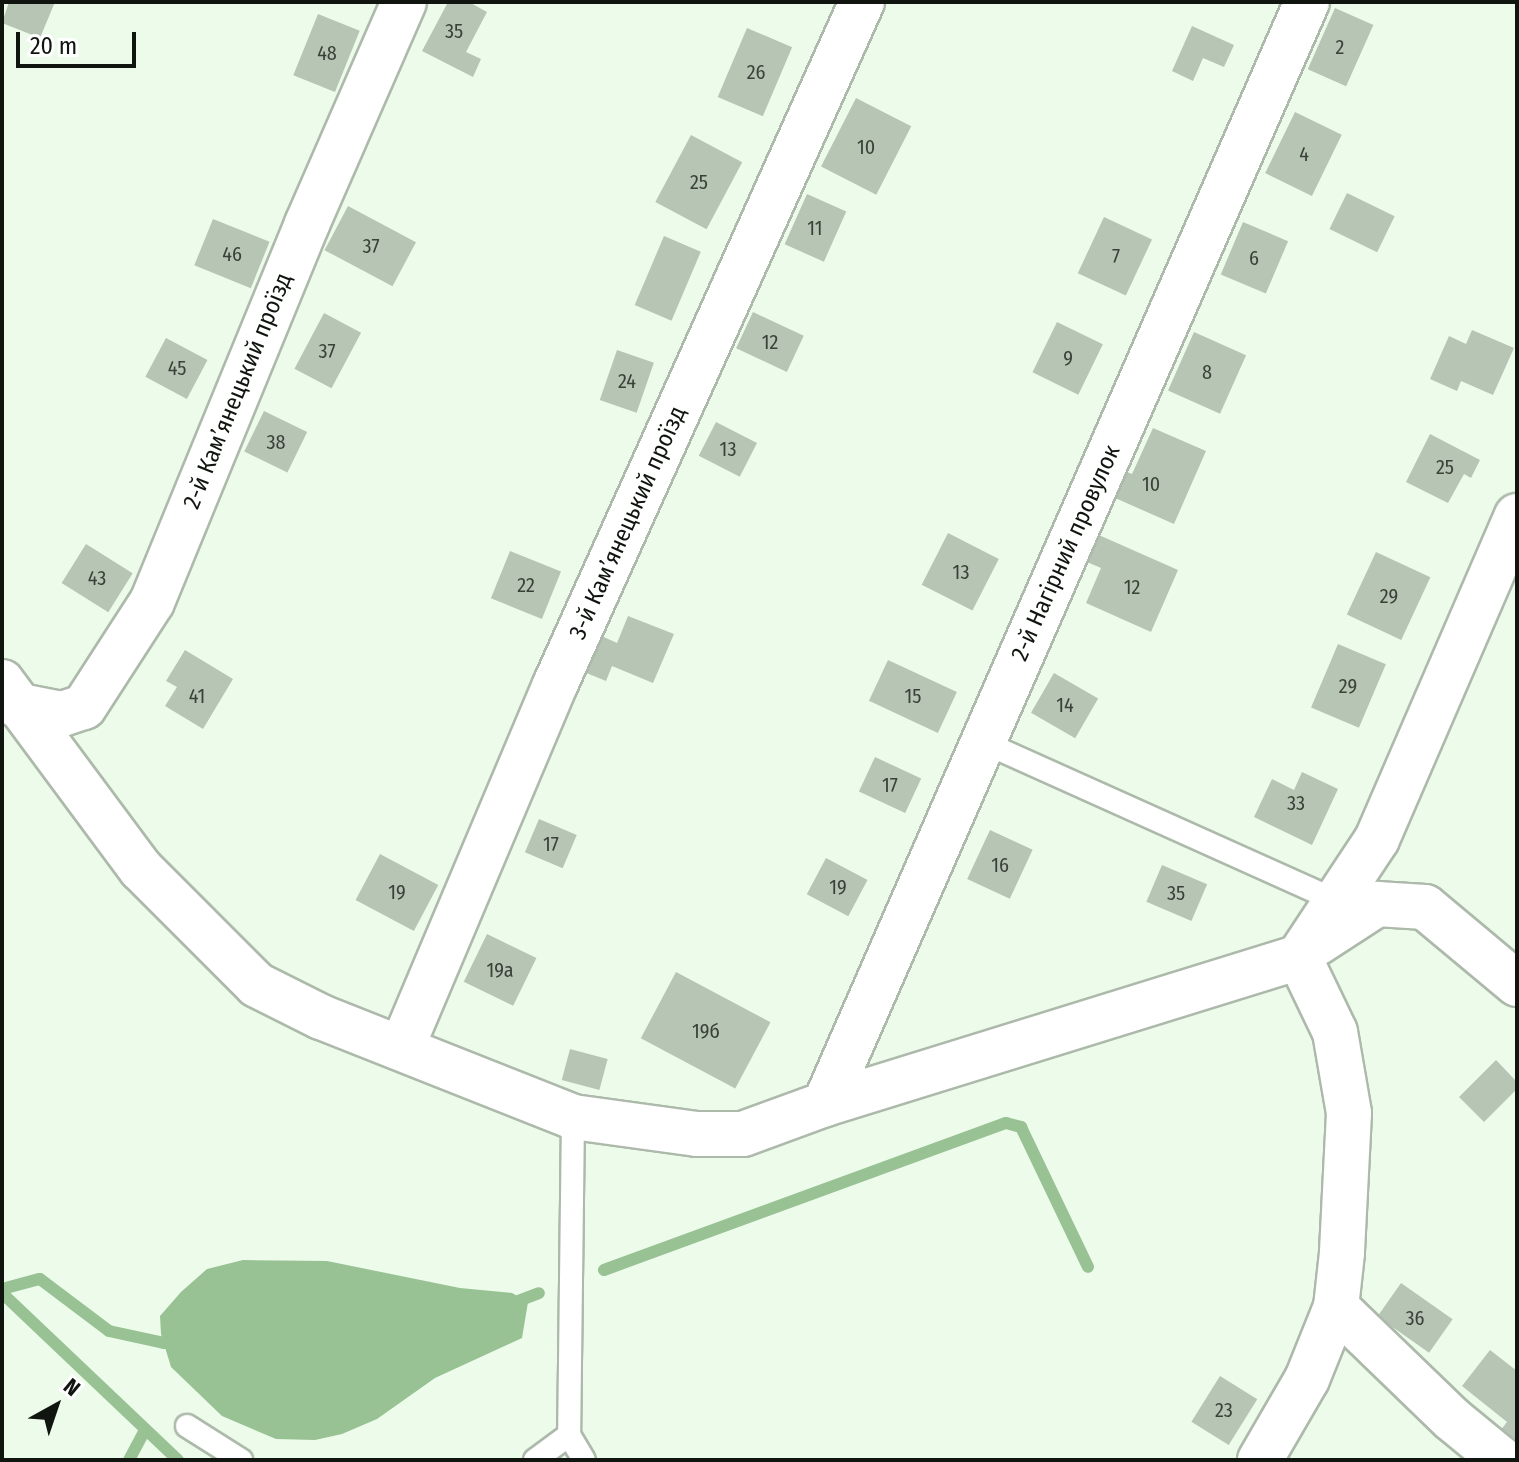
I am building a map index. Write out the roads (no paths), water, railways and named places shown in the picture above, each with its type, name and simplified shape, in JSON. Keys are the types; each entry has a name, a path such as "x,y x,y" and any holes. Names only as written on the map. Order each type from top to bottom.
{"street":[{"name":"2-й Камʼянецький проїзд","path":"9,694 62,714 84,707 152,602 307,224 404,2"},
{"name":"3-й Камʼянецький проїзд","path":"402,1047 555,685 862,2"},
{"name":"2-й Нагірний провулок","path":"825,1104 1307,2"},
{"path":"9,694 141,869 257,985 321,1017 573,1117 697,1134 743,1134 825,1104 1299,957 1351,918 1377,839 1517,516"},
{"path":"1357,902 1425,907 1517,984"},
{"path":"1260,1460 1307,1379 1336,1307 1349,1113 1335,1032 1299,957"},
{"path":"1336,1307 1452,1419 1502,1460"}],"lane":[{"path":"983,742 1357,902"},
{"path":"573,1117 569,1435 584,1460"},
{"path":"187,1426 241,1460"},
{"path":"535,1460 569,1435"}],"waterway":[{"path":"604,1270 1006,1123 1021,1127 1088,1267"},
{"path":"2,1289 40,1279 109,1331 164,1343 179,1343"},
{"path":"2,1293 178,1460"},
{"path":"508,1305 539,1293"},
{"path":"129,1460 145,1430"}]}
